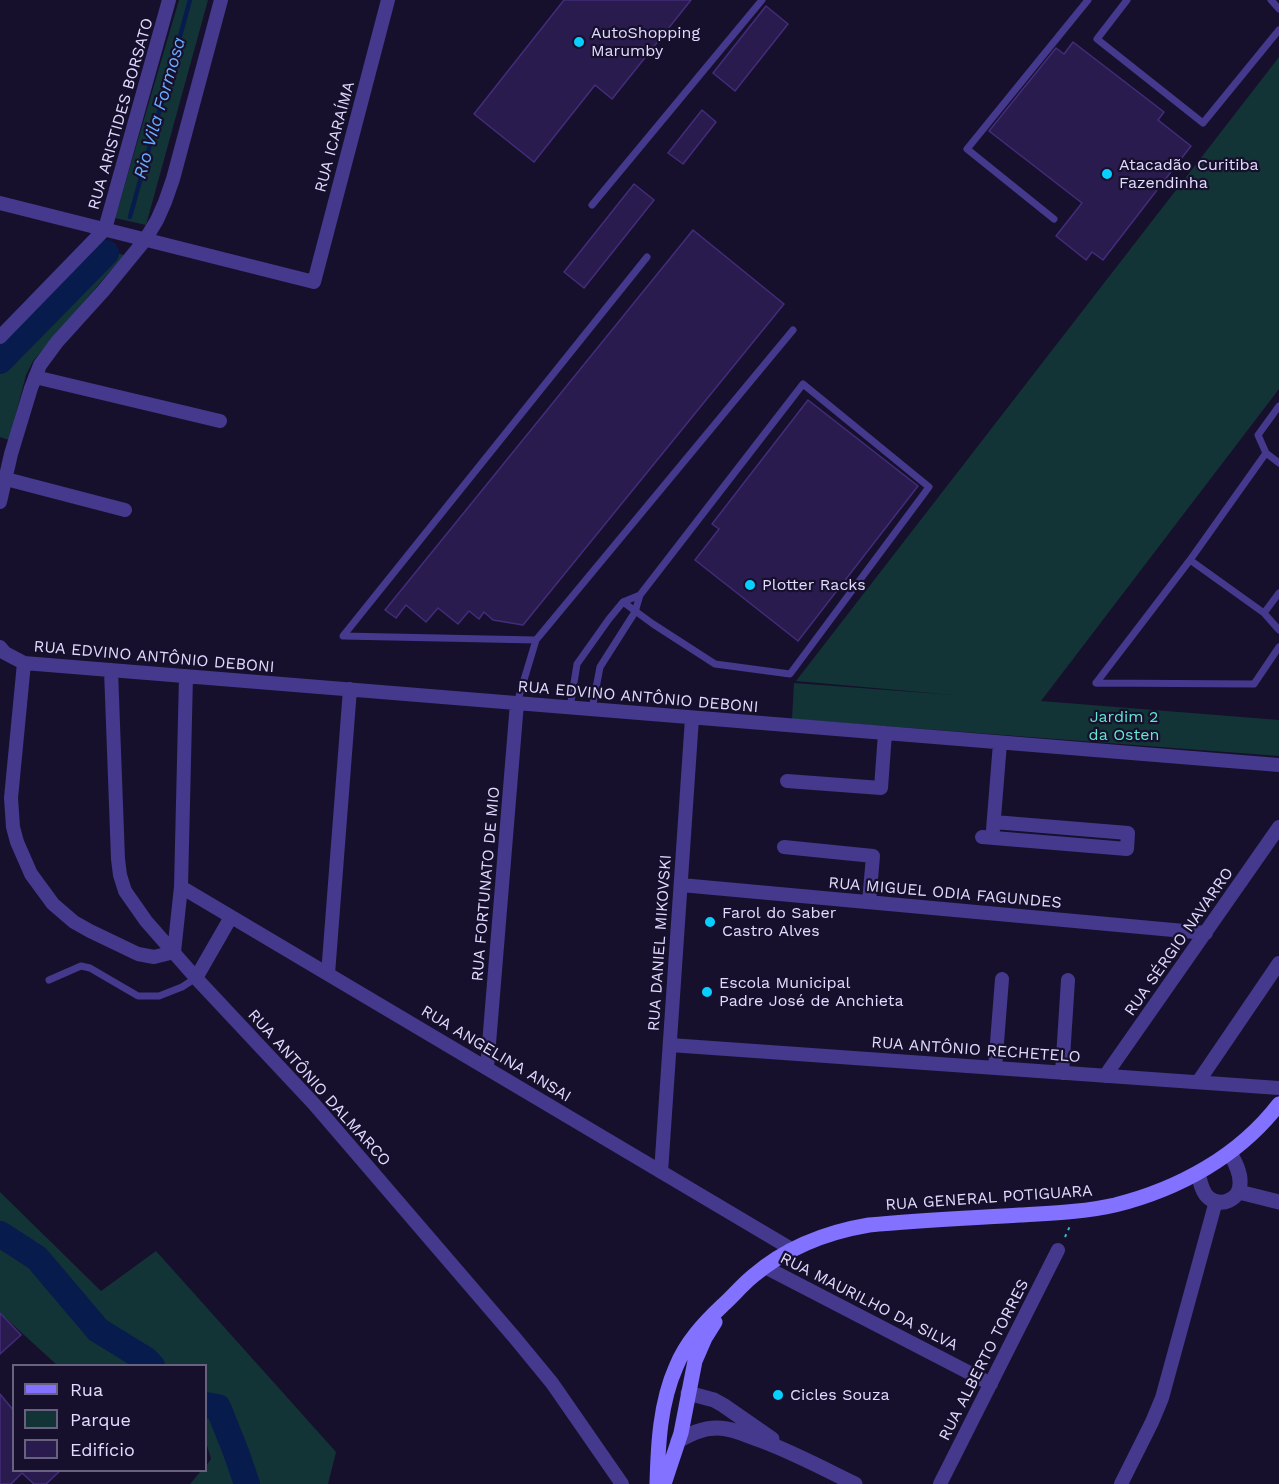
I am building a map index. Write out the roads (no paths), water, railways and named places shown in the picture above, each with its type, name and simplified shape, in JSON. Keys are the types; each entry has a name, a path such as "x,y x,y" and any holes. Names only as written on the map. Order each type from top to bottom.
{"main road":[{"name":"RUA GENERAL POTIGUARA","path":"657,1484 661,1425 665,1400 676,1365 697,1332 741,1287 765,1267 793,1250 828,1234 849,1228 1078,1211 1132,1200 1198,1173 1230,1153 1262,1124 1279,1104"},
{"name":"RUA GENERAL POTIGUARA","path":"664,1484 678,1441 695,1361 728,1301"},
{"path":"661,1425 688,1393"}],"street":[{"name":"RUA ARISTIDES BORSATO","path":"0,338 105,230 170,0"},
{"path":"0,502 6,479 6,452 40,365 145,240 161,211 220,0"},
{"name":"RUA ICARAÍMA","path":"145,240 314,282 388,0"},
{"path":"0,203 145,240"},
{"path":"35,377 220,421"},
{"path":"6,479 125,510"},
{"name":"RUA EDVINO ANTÔNIO DEBONI","path":"0,647 5,653 24,663 1279,765"},
{"path":"24,663 11,798 13,827 17,842 32,874 53,904 74,922 147,957 174,952 182,887 186,676"},
{"name":"RUA ANTÔNIO DALMARCO","path":"111,670 118,860 125,891 196,978 314,1104 515,1338 552,1383 622,1484"},
{"path":"328,974 350,690"},
{"name":"RUA FORTUNATO DE MIO","path":"487,1068 517,703"},
{"name":"RUA DANIEL MIKOVSKI","path":"661,1172 692,717"},
{"path":"787,781 881,788 885,733"},
{"path":"994,822 1128,833 1127,849 987,838 994,822 1000,743"},
{"name":"RUA SÉRGIO NAVARRO","path":"1105,1076 1279,827"},
{"path":"784,848 873,856 869,902"},
{"name":"RUA MIGUEL ODIA FAGUNDES","path":"681,885 1206,933"},
{"name":"RUA ANGELINA ANSAI","path":"182,887 793,1250"},
{"path":"196,978 231,917"},
{"path":"1198,1082 1279,963"},
{"path":"995,1068 1002,979"},
{"path":"1062,1073 1068,980"},
{"name":"RUA ANTÔNIO RECHETELO","path":"670,1045 1279,1088"},
{"path":"1198,1173 1204,1192 1209,1199 1215,1202 1229,1201 1239,1192 1241,1185 1238,1168 1230,1153"},
{"path":"1239,1192 1279,1202"},
{"path":"1121,1484 1162,1398 1215,1202"},
{"name":"RUA ALBERTO TORRES","path":"940,1484 1058,1250"},
{"name":"RUA MAURILHO DA SILVA","path":"765,1267 991,1384"},
{"path":"688,1393 714,1400 787,1449 855,1484"},
{"path":"678,1441 697,1431 717,1428 740,1432 787,1449"}],"lane":[{"path":"592,205 762,0"},
{"path":"1054,219 967,149 1088,0"},
{"path":"1127,0 1097,39 1203,123 1279,30"},
{"path":"1271,0 1279,9"},
{"path":"536,640 343,636 646,257"},
{"path":"517,703 536,640 793,330"},
{"path":"592,709 600,667 635,612 640,595 803,384 929,487 790,674 715,664 635,612 623,602"},
{"path":"1279,406 1258,435 1266,453 1279,463"},
{"path":"1266,453 1190,561 1096,683 1254,684 1279,648"},
{"path":"1190,561 1264,613 1279,630"},
{"path":"1264,613 1279,593"},
{"path":"570,708 577,664 623,602 640,595"},
{"path":"49,980 81,966 90,968 138,996 159,996 182,987 196,978"}],"waterway":[{"name":"Rio Vila Formosa","path":"130,217 190,0"},
{"name":"Rio Vila Formosa","path":"0,361 106,253"},
{"name":"Rio Vila Formosa","path":"0,1234 37,1258 98,1330 150,1364"},
{"name":"Rio Vila Formosa","path":"207,1405 218,1407 247,1484"}],"place":[{"name":"AutoShopping Marumby","path":"579,42"},
{"name":"Atacadão Curitiba Fazendinha","path":"1107,174"},
{"name":"Plotter Racks","path":"750,585"},
{"name":"Farol do Saber Castro Alves","path":"710,922"},
{"name":"Escola Municipal Padre José de Anchieta","path":"707,992"},
{"name":"Cicles Souza","path":"778,1395"}],"park label":[{"name":"Jardim 2 da Osten","path":"1124,726"}]}
